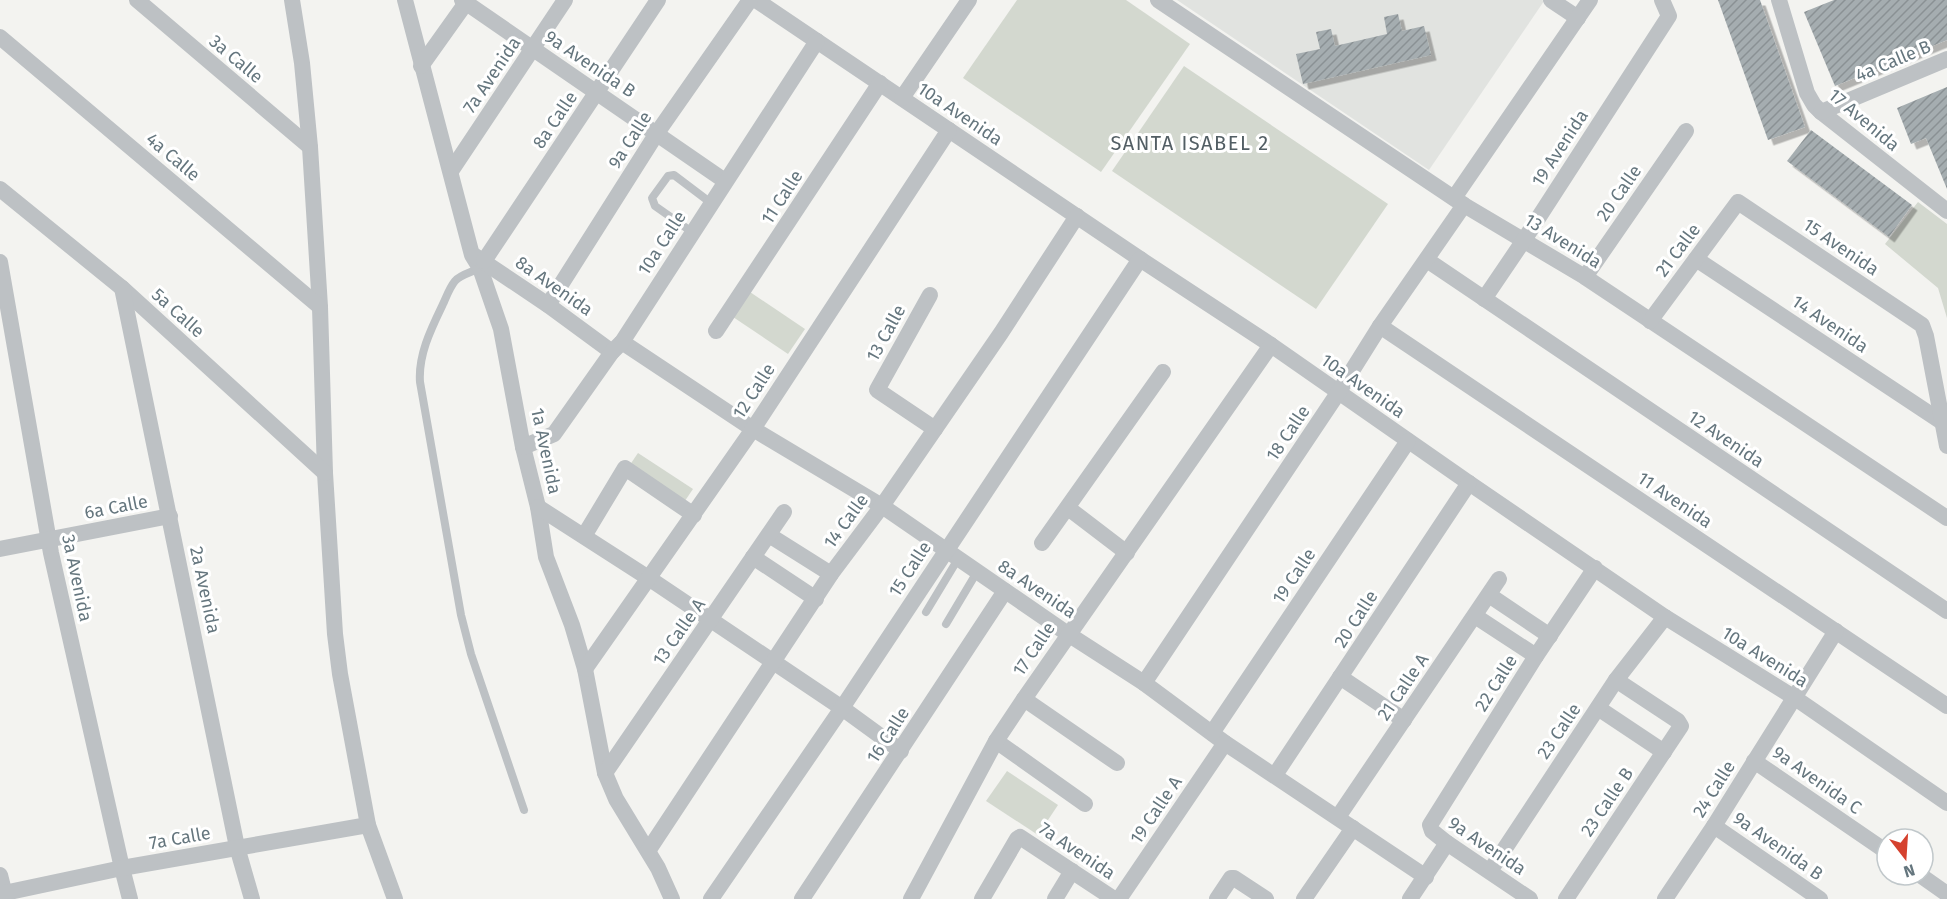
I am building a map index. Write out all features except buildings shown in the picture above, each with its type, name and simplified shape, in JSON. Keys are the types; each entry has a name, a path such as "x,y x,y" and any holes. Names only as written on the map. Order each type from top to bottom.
{"street":[{"name":"3a Calle","path":"137,0 310,147"},
{"path":"292,0 302,63 310,147 335,634 340,674 368,825 395,899"},
{"name":"1a Avenida","path":"405,0 451,171 501,329 523,447 538,507 546,557 572,625 585,669 604,773 672,899"},
{"name":"7a Avenida","path":"451,171 565,0"},
{"name":"8a Calle","path":"479,262 658,0"},
{"name":"9a Calle","path":"548,304 657,134 750,0"},
{"name":"10a Avenida","path":"756,0 1271,345 1665,617 1795,698 1947,804"},
{"path":"902,98 969,0"},
{"name":"13 Avenida","path":"1158,0 1459,201 1585,277 1947,518"},
{"path":"1551,0 1578,18"},
{"name":"18 Calle","path":"1144,684 1338,393 1380,326 1427,260 1459,201 1590,0"},
{"name":"19 Avenida","path":"1484,299 1669,16 1662,0"},
{"name":"17 Avenida","path":"1779,0 1807,93 1814,105 1943,203"},
{"path":"421,66 465,1"},
{"name":"9a Avenida B","path":"465,1 725,181"},
{"name":"4a Calle","path":"0,37 320,308"},
{"name":"10a Calle","path":"523,447 554,434 617,347 817,41"},
{"name":"4a Calle B","path":"1821,112 1947,59"},
{"name":"11 Calle","path":"716,331 880,83"},
{"name":"12 Calle","path":"585,669 753,429 949,130"},
{"name":"20 Calle","path":"1585,277 1686,131"},
{"name":"5a Calle","path":"0,189 122,288 325,473"},
{"name":"21 Calle","path":"1650,321 1738,202"},
{"name":"15 Avenida","path":"1738,202 1922,325 1942,422"},
{"name":"14 Calle","path":"648,851 831,574 882,506 1001,333 1077,216"},
{"name":"15 Calle","path":"711,899 842,708 952,555 1140,259"},
{"name":"14 Avenida","path":"1696,259 1942,422"},
{"name":"12 Avenida","path":"1427,260 1947,611"},
{"name":"3a Avenida","path":"0,261 48,540 130,899"},
{"name":"8a Avenida","path":"479,262 882,506 1144,684 1218,738 1426,877"},
{"name":"2a Avenida","path":"122,288 237,848 252,899"},
{"name":"13 Calle","path":"930,295 877,390 935,429"},
{"name":"11 Avenida","path":"1380,326 1947,706"},
{"name":"17 Calle","path":"910,899 996,741 1068,634 1271,345"},
{"path":"1042,543 1163,372"},
{"path":"1942,422 1947,446"},
{"name":"19 Calle","path":"1218,738 1408,441"},
{"path":"584,536 625,468 694,515"},
{"name":"20 Calle","path":"1275,775 1468,483"},
{"path":"538,507 842,708 900,751"},
{"path":"1068,508 1127,553"},
{"name":"13 Calle A","path":"604,773 784,512"},
{"name":"6a Calle","path":"0,549 170,516"},
{"path":"769,535 831,574"},
{"path":"753,557 816,599"},
{"name":"22 Calle","path":"1433,820 1536,656 1595,568"},
{"name":"21 Calle A","path":"1338,817 1499,579"},
{"name":"16 Calle","path":"802,899 1005,591"},
{"path":"1489,595 1550,636"},
{"path":"1475,616 1536,656"},
{"name":"23 Calle","path":"1490,871 1616,681 1665,617"},
{"name":"24 Calle","path":"1672,897 1836,631"},
{"path":"1340,677 1404,720"},
{"name":"23 Calle B","path":"1566,899 1681,726 1678,721 1616,681"},
{"path":"1024,699 1117,763"},
{"path":"1598,708 1664,752"},
{"name":"19 Calle A","path":"1119,899 1218,738"},
{"path":"996,741 1085,804"},
{"name":"9a Avenida C","path":"1754,761 1875,844"},
{"name":"9a Avenida","path":"1433,820 1430,825 1432,831 1530,899"},
{"name":"7a Calle","path":"3,895 122,868 368,825"},
{"name":"9a Avenida B","path":"1714,826 1820,899"},
{"path":"1304,899 1353,828"},
{"name":"7a Avenida","path":"982,899 1017,839 1023,838 1072,871 1097,894 1114,899"},
{"path":"1410,899 1447,843"},
{"path":"1055,899 1072,871"},
{"path":"0,876 3,895"},
{"path":"1217,899 1234,878 1266,899"}],"lane":[{"path":"692,232 655,206 652,198 668,176 674,175 711,203"},
{"path":"479,262 452,285 432,327 419,371 461,615 471,654 524,810"},
{"path":"927,612 952,555"},
{"path":"946,624 977,572"}],"shaded area":[{"path":"1017,0 1126,0 1190,44 1101,172 963,78"},
{"path":"1177,0 1542,0 1544,1 1429,170"},
{"path":"1184,66 1388,204 1316,309 1112,171"},
{"path":"1918,202 1947,224 1947,318 1938,288 1885,244"},
{"path":"750,292 805,329 788,354 733,317"},
{"path":"638,453 693,489 678,511 623,475"},
{"path":"1007,771 1058,805 1038,835 986,801"}],"district":[{"name":"SANTA ISABEL 2","path":"1190,143"}]}
